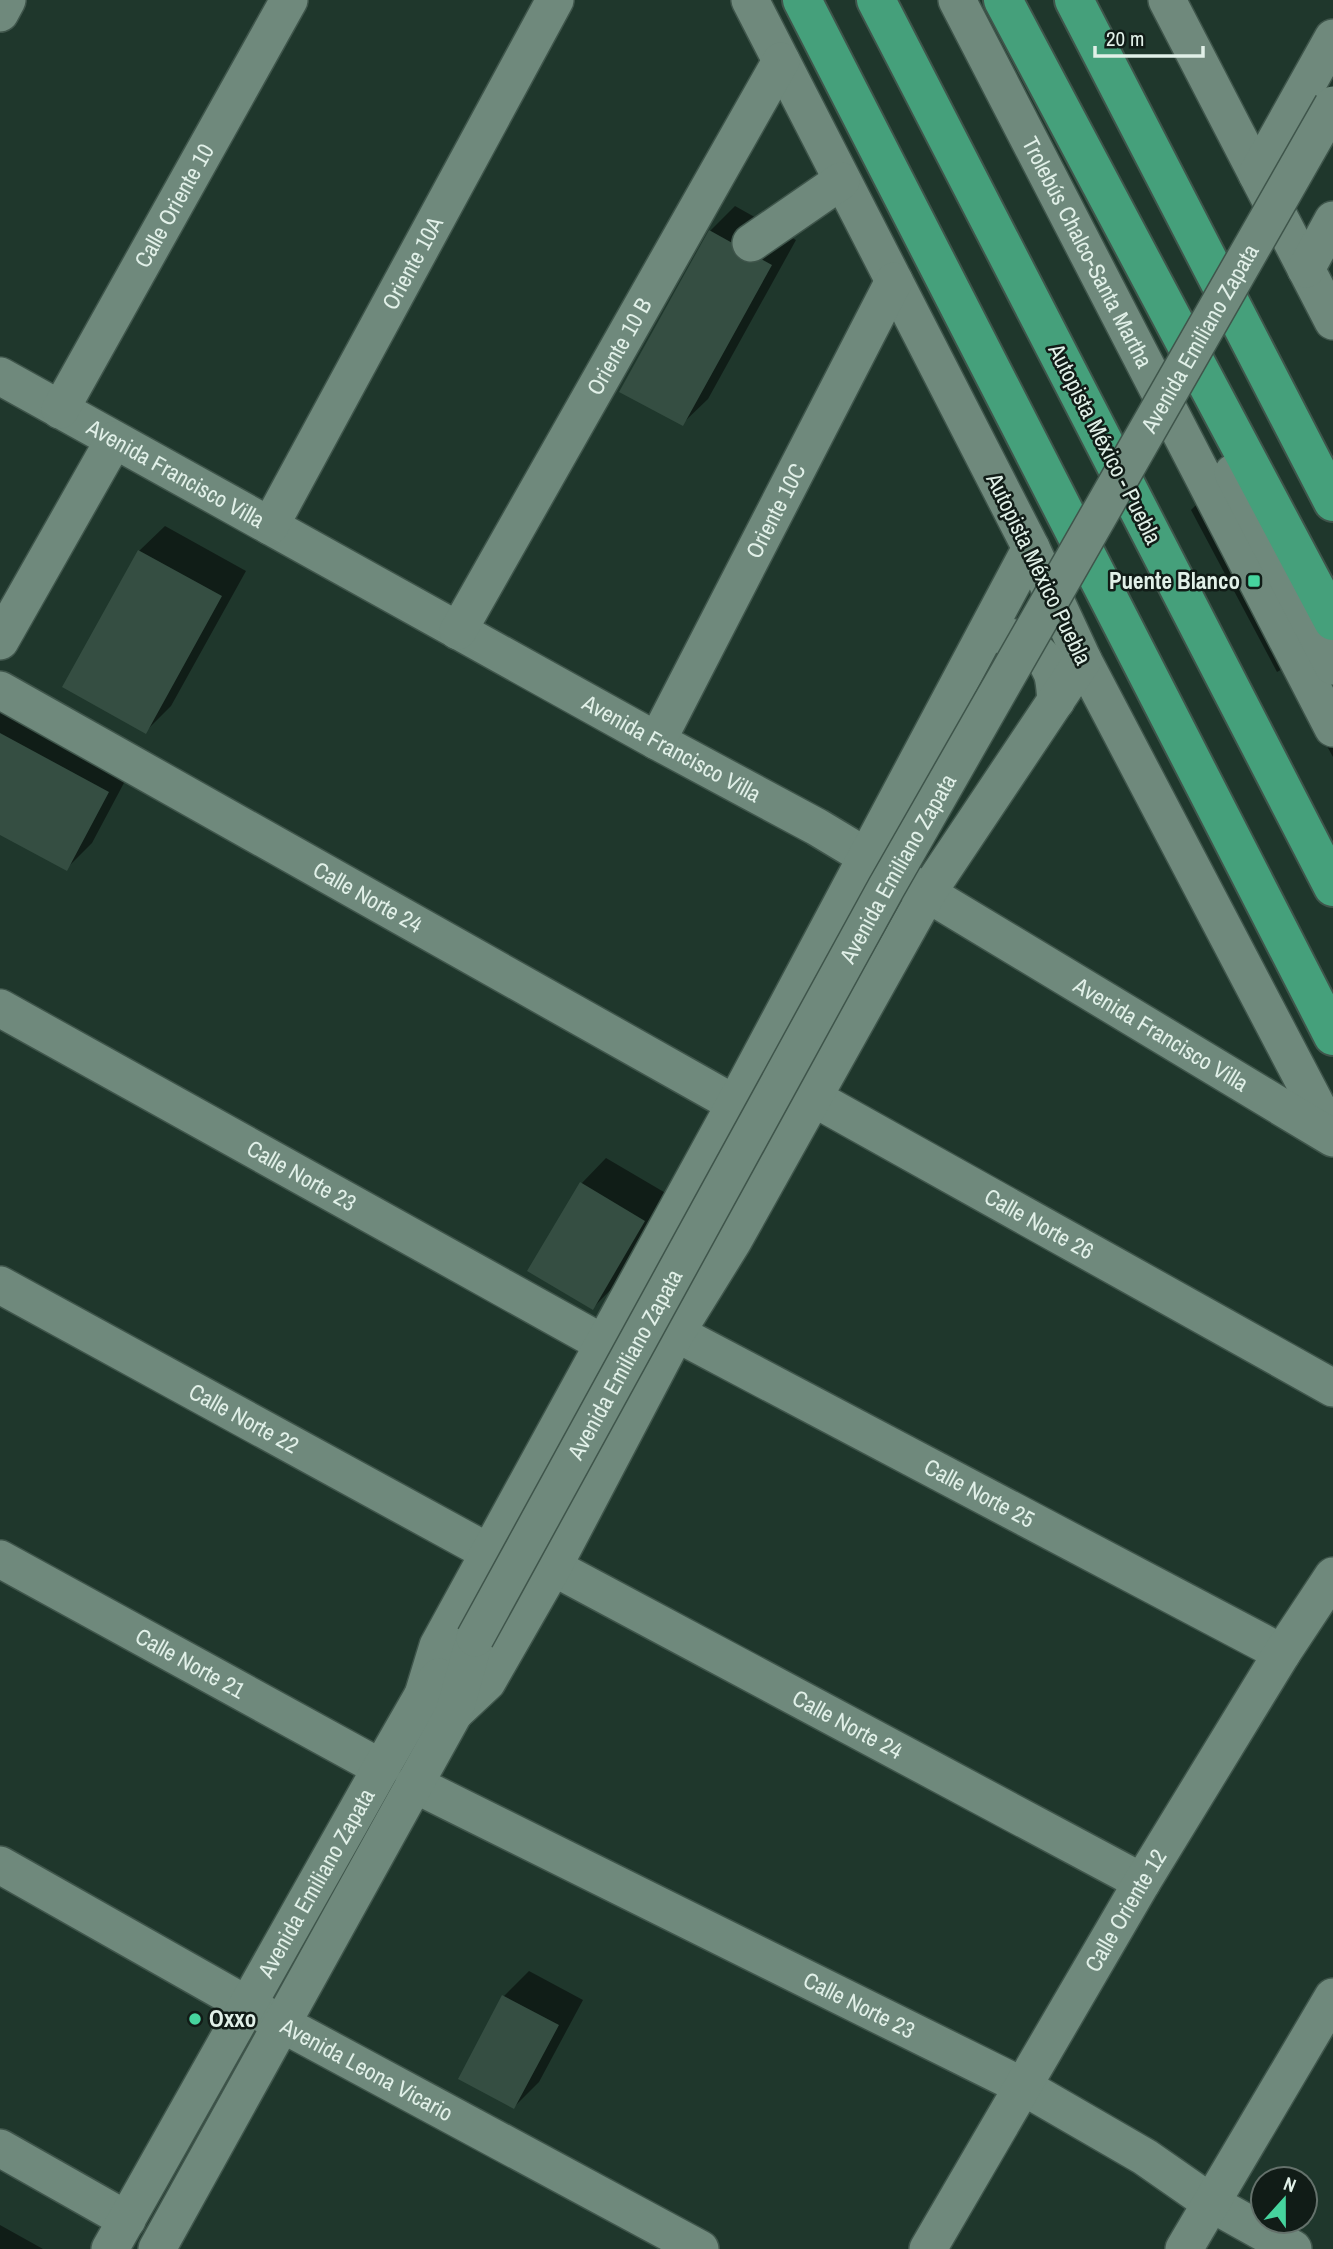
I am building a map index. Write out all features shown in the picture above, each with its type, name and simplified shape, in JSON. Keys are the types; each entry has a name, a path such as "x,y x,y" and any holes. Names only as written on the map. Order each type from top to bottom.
{"highway":[{"name":"Autopista México Puebla","path":"802,0 1333,1036"},
{"name":"Autopista México - Puebla","path":"876,0 1333,887"},
{"path":"1003,0 1333,621"},
{"path":"1074,0 1333,502"}],"street":[{"path":"0,13 7,0"},
{"name":"Calle Oriente 10","path":"60,410 289,0"},
{"name":"Oriente 10A","path":"270,526 555,0"},
{"name":"Autopista México Puebla","path":"750,0 1031,548 1083,660 1333,1138"},
{"name":"Trolebús Chalco-Santa Martha","path":"957,0 1333,728"},
{"path":"988,0 1333,666"},
{"path":"1167,0 1333,321"},
{"path":"1257,174 1333,38"},
{"name":"Oriente 10 B","path":"458,631 781,61"},
{"name":"Avenida Emiliano Zapata","path":"119,2234 381,1768 438,1704 886,888 1333,105"},
{"path":"1280,133 1333,149"},
{"path":"751,243 841,181"},
{"path":"1306,270 1333,220"},
{"name":"Oriente 10C","path":"657,741 894,281"},
{"name":"Avenida Francisco Villa","path":"0,376 817,827 1333,1138"},
{"path":"0,641 114,440"},
{"path":"1031,548 735,1104 438,1646 438,1704 487,1682 553,1567 676,1333 733,1241 928,892 1083,660"},
{"path":"986,633 1014,636 1037,651 1052,674 1056,701"},
{"name":"Calle Norte 24","path":"0,690 735,1104"},
{"name":"Calle Norte 23","path":"0,1008 604,1343"},
{"path":"735,1104 813,1097"},
{"name":"Calle Norte 26","path":"813,1097 1333,1388"},
{"name":"Calle Norte 22","path":"0,1285 488,1552"},
{"name":"Calle Norte 25","path":"676,1333 1282,1653"},
{"name":"Calle Norte 21","path":"0,1559 381,1768"},
{"name":"Calle Norte 24","path":"553,1567 1142,1882"},
{"name":"Calle Oriente 12","path":"928,2249 1142,1882 1282,1653 1333,1576"},
{"name":"Avenida Emiliano Zapata","path":"162,2247 414,1784 438,1704"},
{"name":"Calle Norte 23","path":"414,1784 1024,2087 1144,2157 1211,2203 1293,2249"},
{"name":"Avenida Leona Vicario","path":"0,1865 281,2024 700,2249"},
{"path":"1184,2249 1333,1997"},
{"path":"0,2148 119,2234"}],"building":[{"path":"709,230 772,265 683,426 619,392"},
{"path":"138,550 222,596 146,734 62,687"},
{"path":"0,733 109,792 67,871 0,835"},
{"path":"580,1182 645,1221 593,1310 527,1271"},
{"path":"502,1995 559,2025 514,2109 458,2079"}],"place":[{"name":"Puente Blanco","path":"1254,581"},
{"name":"Oxxo","path":"195,2019"}]}
